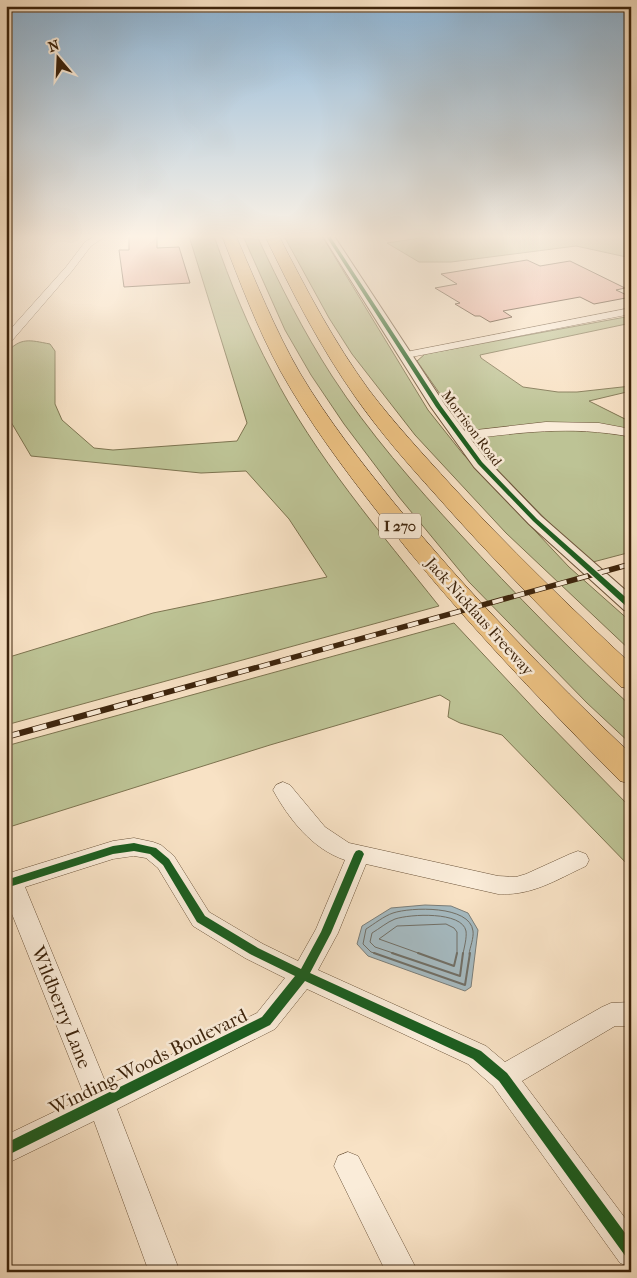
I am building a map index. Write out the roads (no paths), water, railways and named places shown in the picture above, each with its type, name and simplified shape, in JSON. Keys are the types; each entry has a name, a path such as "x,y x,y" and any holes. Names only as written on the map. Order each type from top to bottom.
{"highway":[{"name":"Jack Nicklaus Freeway","path":"255,296 278,350 301,390 351,462 410,539 562,706 631,773"},
{"path":"303,296 330,345 364,395 402,444 477,529 631,680"}],"street":[{"path":"6,341 46,296"},
{"name":"Morrison Road","path":"367,296 459,436 480,463 535,520 631,606"},
{"path":"406,355 631,311"},
{"path":"459,436 546,426 599,427 631,433"},
{"path":"283,790 319,837 331,846 359,854 498,885 516,886 531,882 578,860"},
{"path":"9,883 113,850 134,846 153,851 166,862 201,919 254,951 303,976 476,1055 503,1077 631,1252"},
{"name":"Winding Woods Boulevard","path":"6,1150 266,1021 303,976 326,933 359,854"},
{"name":"Wildberry Lane","path":"9,883 101,1103 165,1272"},
{"path":"503,1077 611,1016 631,1014"},
{"path":"348,1166 403,1272"}],"water":[{"path":"425,905 451,906 468,913 478,930 471,987 465,991 368,956 357,944 362,926 391,908"}],"railway":[{"path":"132,702 631,564"},
{"path":"6,737 136,701"}]}
